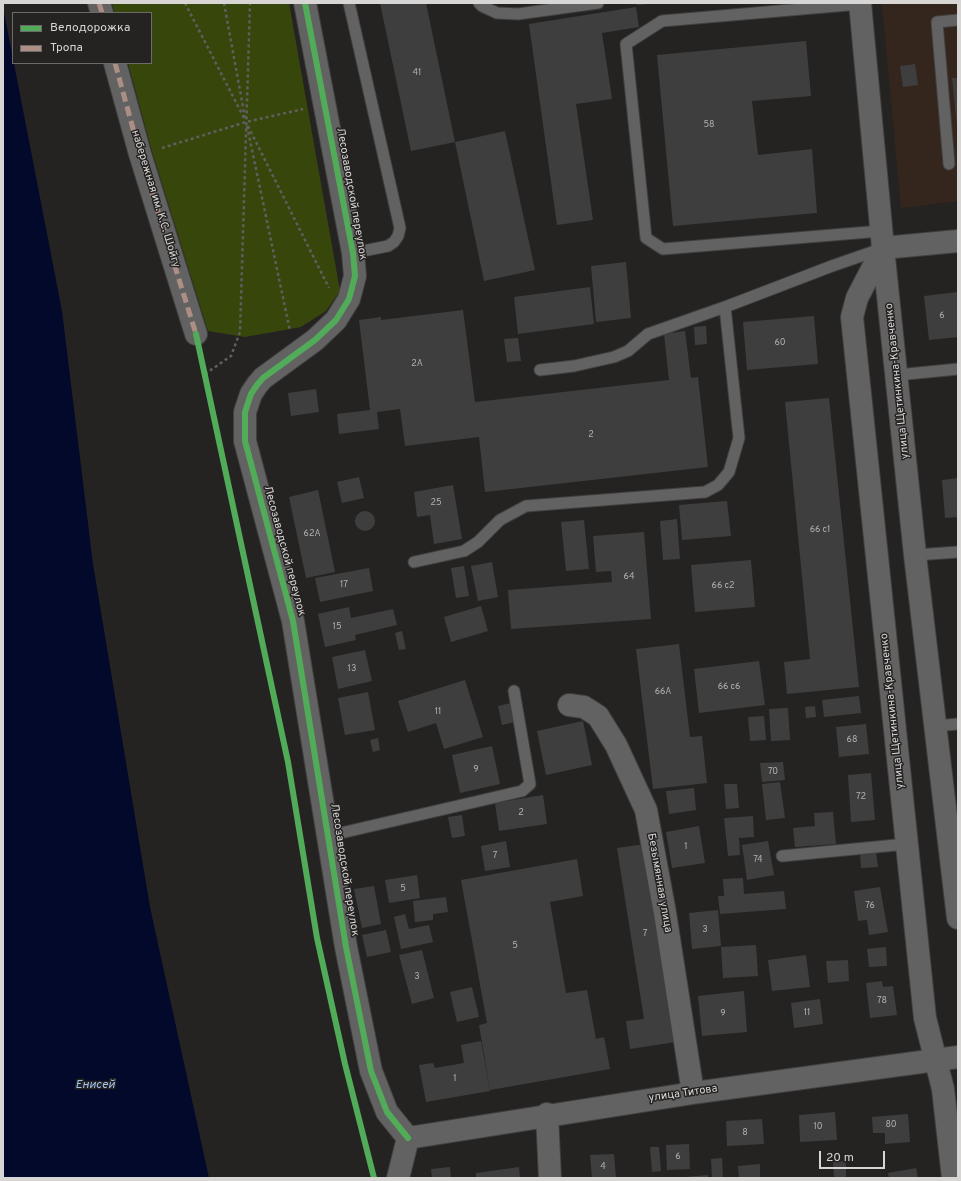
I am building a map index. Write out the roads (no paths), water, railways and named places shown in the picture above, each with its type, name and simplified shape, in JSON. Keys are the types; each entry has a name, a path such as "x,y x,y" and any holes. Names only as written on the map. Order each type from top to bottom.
{"street":[{"name":"Лесозаводской переулок","path":"306,3 355,276 353,288 341,314 315,340 263,378 251,394 245,412 245,441 292,621 346,947 371,1071 387,1112 408,1138"},
{"name":"улица Щетинкина-Кравченко","path":"860,3 882,239 915,555 958,918"},
{"name":"набережная им. К.С. Шойгу","path":"115,64 140,154 196,334"},
{"name":"улица Щетинкина-Кравченко","path":"882,239 859,293 852,317 925,1018 943,1089 953,1178"},
{"path":"882,239 958,241"},
{"name":"Безымянная улица","path":"569,705 584,707 598,716 616,745 646,810 666,913 694,1093"},
{"name":"улица Титова","path":"408,1138 547,1114 958,1057"},
{"path":"547,1114 550,1178"},
{"path":"398,1178 408,1138"}],"lane":[{"path":"349,3 400,228 398,236 394,242 388,246 352,253"},
{"path":"479,3 497,13 518,14 598,3"},
{"path":"860,3 662,21 626,44 646,238 663,249 882,239"},
{"path":"949,164 937,22 958,20"},
{"path":"540,370 574,366 614,357 628,351 648,334 725,307 832,266 882,239"},
{"path":"414,562 464,551 478,542 500,520 526,506 704,492 718,486 729,472 739,438 725,307"},
{"path":"897,375 958,368"},
{"path":"915,555 958,552"},
{"path":"328,836 441,811 522,791 526,788 530,784 514,691"},
{"path":"936,726 958,724"},
{"path":"782,856 907,844"}],"water":[{"name":"Енисей","path":"3,7 12,53 12,64 14,64 62,311 93,564 150,907 209,1178 3,1178"}]}
